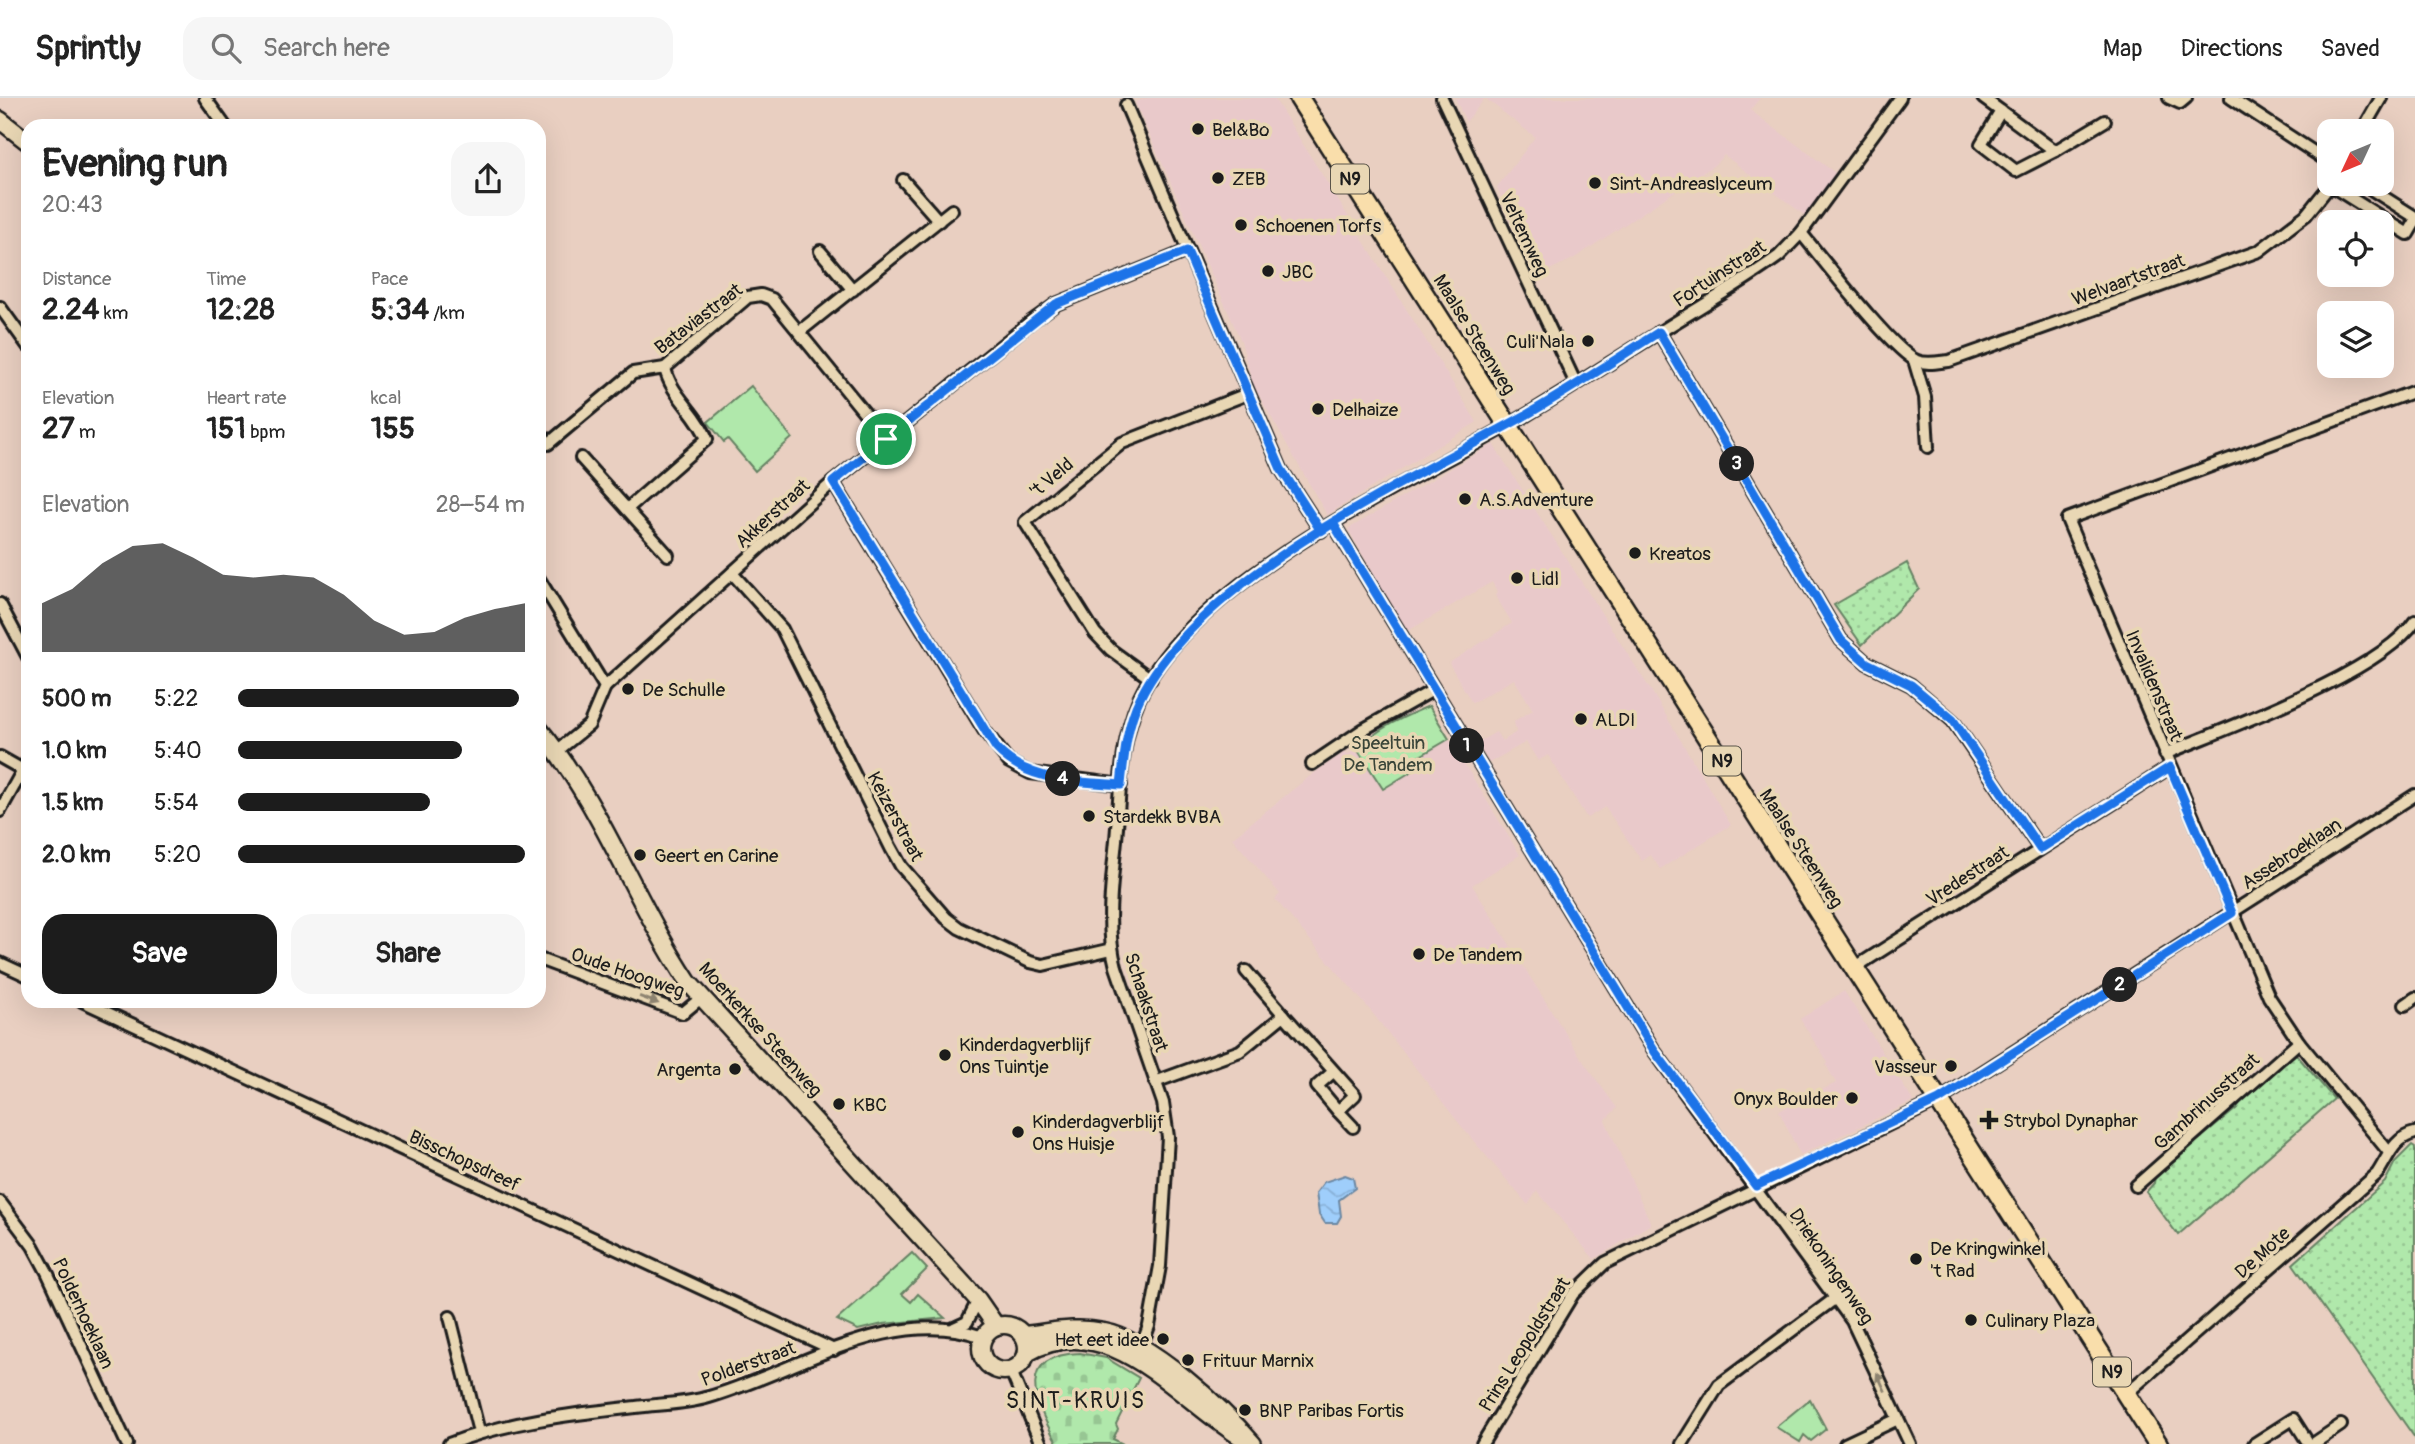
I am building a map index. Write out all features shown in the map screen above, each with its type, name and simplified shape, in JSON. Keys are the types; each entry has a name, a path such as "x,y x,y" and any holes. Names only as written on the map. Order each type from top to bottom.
{"main road":[{"name":"Maalse Steenweg","path":"1298,98 2158,1444"}],"street":[{"path":"205,98 220,119"},
{"name":"Veltemweg","path":"1442,98 1576,384"},
{"name":"Fortuinstraat","path":"1508,425 1763,268 1801,233 1900,98"},
{"path":"1983,98 2055,150"},
{"path":"2169,98 2180,103 2186,98"},
{"path":"2231,98 2317,154"},
{"path":"2369,119 2381,98"},
{"path":"1126,105 1281,469 1321,531"},
{"path":"2001,111 1980,144 2010,169 2023,169 2105,121"},
{"path":"0,120 21,136"},
{"path":"903,180 939,220"},
{"name":"Welvaartstraat","path":"1914,360 1926,363 1949,362 2259,251 2306,215 2321,196"},
{"path":"2347,196 2407,234 2415,220 2380,196"},
{"path":"799,332 952,210"},
{"path":"1801,233 1893,340 1914,360 1925,397 1928,447"},
{"path":"820,251 853,290"},
{"name":"Akkerstraat","path":"605,687 833,482 1056,304 1187,251"},
{"name":"Bataviastraat","path":"546,441 548,444 633,373 646,368 665,368 748,297 761,295 772,299 886,439"},
{"path":"0,307 21,336"},
{"path":"1659,332 1841,640 1867,663 1911,685 1953,720 2040,849"},
{"path":"627,509 707,439 703,428 668,384 665,368"},
{"name":"Invalidenstraat","path":"2388,1151 2299,1042 2273,1005 2067,519 2415,391"},
{"name":"'t Veld","path":"1151,679 1111,650 1095,633 1025,522 1122,443 1247,394"},
{"name":"Schaakstraat","path":"1140,1353 1155,1303 1168,1155 1167,1118 1112,949 1110,913 1121,785 1132,718 1151,679 1207,612 1251,577 1333,523 1508,425"},
{"path":"581,458 668,555"},
{"path":"833,482 984,730 1009,762 1030,773 1121,785"},
{"name":"Driekoningenweg","path":"1333,523 1655,1052 1837,1297 1852,1321 1910,1444"},
{"name":"Keizerstraat","path":"733,573 782,629 891,848 901,866 932,905 959,928 1043,965 1112,949"},
{"path":"546,590 605,687 589,725 557,751"},
{"path":"0,604 21,644"},
{"path":"2165,754 2328,683 2391,646 2415,621"},
{"path":"1312,764 1364,729 1433,690"},
{"name":"Moerkerkse Steenweg","path":"546,738 583,791 661,937 701,998 978,1300 996,1326"},
{"path":"0,757 21,764"},
{"name":"Vredestraat","path":"1854,968 2170,767"},
{"path":"0,811 21,775"},
{"name":"Assebroeklaan","path":"1939,1100 2415,795"},
{"name":"Oude Hoogweg","path":"546,962 683,1013 701,998"},
{"path":"0,963 21,973"},
{"path":"1246,971 1355,1096 1338,1111"},
{"path":"2405,1005 2415,998"},
{"name":"Bisschopsdreef","path":"97,1008 834,1350"},
{"path":"1156,1082 1240,1051 1284,1016"},
{"name":"Gambrinusstraat","path":"2136,1186 2299,1042"},
{"path":"1333,1072 1317,1086 1353,1127"},
{"name":"Prins Leopoldstraat","path":"1482,1444 1573,1294 1589,1276 1613,1258 1756,1186 1939,1100"},
{"name":"De Mote","path":"2126,1394 2377,1174 2388,1151 2407,1135 2415,1133"},
{"name":"Polderhoeklaan","path":"0,1202 42,1263 127,1444"},
{"path":"1682,1444 1719,1385 1837,1297"},
{"path":"954,1328 967,1322 978,1300"},
{"path":"450,1317 479,1432"},
{"path":"1140,1353 1103,1345 1050,1342 1027,1353 1021,1364 1011,1371 998,1371 989,1367 980,1352 983,1337 996,1326 1011,1326 1024,1335 1081,1329 1112,1333 1229,1416 1253,1444"},
{"name":"Polderstraat","path":"449,1444 479,1432 577,1414 708,1398 869,1338 907,1330 954,1328 983,1337"},
{"path":"1024,1335 1027,1353"},
{"path":"1011,1371 1041,1444"},
{"path":"1844,1444 1898,1419"},
{"path":"2254,1444 2293,1419 2311,1444 2341,1425"}],"shaded area":[{"path":"1147,98 1274,98 1477,422 1327,515 1253,385 1241,341 1135,102"},
{"path":"1455,98 1485,98 1466,122"},
{"name":"Sint-Andreaslyceum","path":"1485,98 1760,98 1750,110 1842,178 1811,220 1724,155 1713,166 1573,259 1536,276 1497,187 1535,137"},
{"path":"1493,444 1652,692 1731,825 1660,869 1651,855 1642,861 1605,807 1587,818 1548,755 1538,761 1526,742 1489,763 1477,743 1496,732 1502,741 1509,737 1516,732 1514,721 1533,710 1514,679 1472,703 1449,663 1512,623 1495,595 1498,593 1492,582 1406,632 1348,529"},
{"name":"De Tandem","path":"1429,706 1520,855 1472,885 1585,1064 1617,1108 1605,1120 1651,1224 1594,1259 1537,1191 1528,1205 1466,1132 1370,1010 1275,899 1280,894 1232,838 1310,776 1343,753 1348,754 1357,749 1377,730 1402,715"},
{"path":"1844,991 1913,1101 1800,1155 1779,1111 1836,1083 1826,1065 1828,1063 1800,1019"}],"green space":[{"path":"751,386 792,438 755,471 728,439 724,442 708,422"},
{"path":"1907,563 1919,589 1862,645 1834,605"},
{"name":"Speeltuin De Tandem","path":"1429,706 1449,739 1410,762 1414,770 1383,789 1357,749 1383,729"},
{"path":"2295,1053 2334,1099 2178,1235 2146,1192 2154,1183 2155,1176 2237,1108 2244,1096"},
{"path":"2412,1145 2415,1147 2415,1438 2293,1264 2385,1182 2395,1162"},
{"path":"912,1253 927,1269 902,1294 911,1302 918,1294 945,1318 883,1324 858,1330 837,1320"},
{"path":"1080,1353 1106,1358 1139,1378 1116,1424 1118,1429 1113,1439 1123,1444 1058,1444 1049,1429 1037,1398 1035,1384 1038,1372 1045,1362 1059,1356"},
{"path":"1810,1399 1826,1429 1811,1441 1804,1435 1800,1442 1776,1427"}],"water":[{"path":"1345,1175 1353,1178 1355,1188 1339,1200 1341,1216 1337,1223 1325,1223 1319,1214 1316,1193 1324,1182"}],"place":[{"name":"Bel&Bo","path":"1198,129"},
{"name":"ZEB","path":"1218,178"},
{"name":"Sint-Andreaslyceum","path":"1595,183"},
{"name":"Schoenen Torfs","path":"1241,225"},
{"name":"JBC","path":"1268,271"},
{"name":"Culi'Nala","path":"1588,341"},
{"name":"Delhaize","path":"1318,409"},
{"name":"A.S.Adventure","path":"1465,499"},
{"name":"Kreatos","path":"1635,553"},
{"name":"Lidl","path":"1517,578"},
{"name":"De Schulle","path":"628,689"},
{"name":"ALDI","path":"1581,719"},
{"name":"Stardekk BVBA","path":"1089,816"},
{"name":"Geert en Carine","path":"640,855"},
{"name":"De Tandem","path":"1419,954"},
{"name":"Kinderdagverblijf Ons Tuintje","path":"945,1055"},
{"name":"Vasseur","path":"1951,1066"},
{"name":"Argenta","path":"735,1069"},
{"name":"Onyx Boulder","path":"1852,1098"},
{"name":"KBC","path":"839,1104"},
{"name":"Strybol Dynaphar","path":"1989,1120"},
{"name":"Kinderdagverblijf Ons Huisje","path":"1018,1132"},
{"name":"De Kringwinkel 't Rad","path":"1916,1259"},
{"name":"Culinary Plaza","path":"1971,1320"},
{"name":"Het eet idee","path":"1163,1339"},
{"name":"Frituur Marnix","path":"1188,1360"},
{"name":"BNP Paribas Fortis","path":"1245,1410"}],"district":[{"name":"SINT-KRUIS","path":"1076,1400"}],"route":[{"path":"886,439 833,482 996,748 1009,762 1030,773 1059,779 1121,785 1132,718 1140,698 1168,656 1207,612 1251,577 1277,559 1321,531 1333,523 1521,418 1659,332 1841,640 1867,663 1911,685 1953,720 2040,849 2170,767 2232,913 1960,1088 1756,1186 1655,1052 1333,523 1321,531 1281,469 1187,251 1056,304 886,439"}]}
